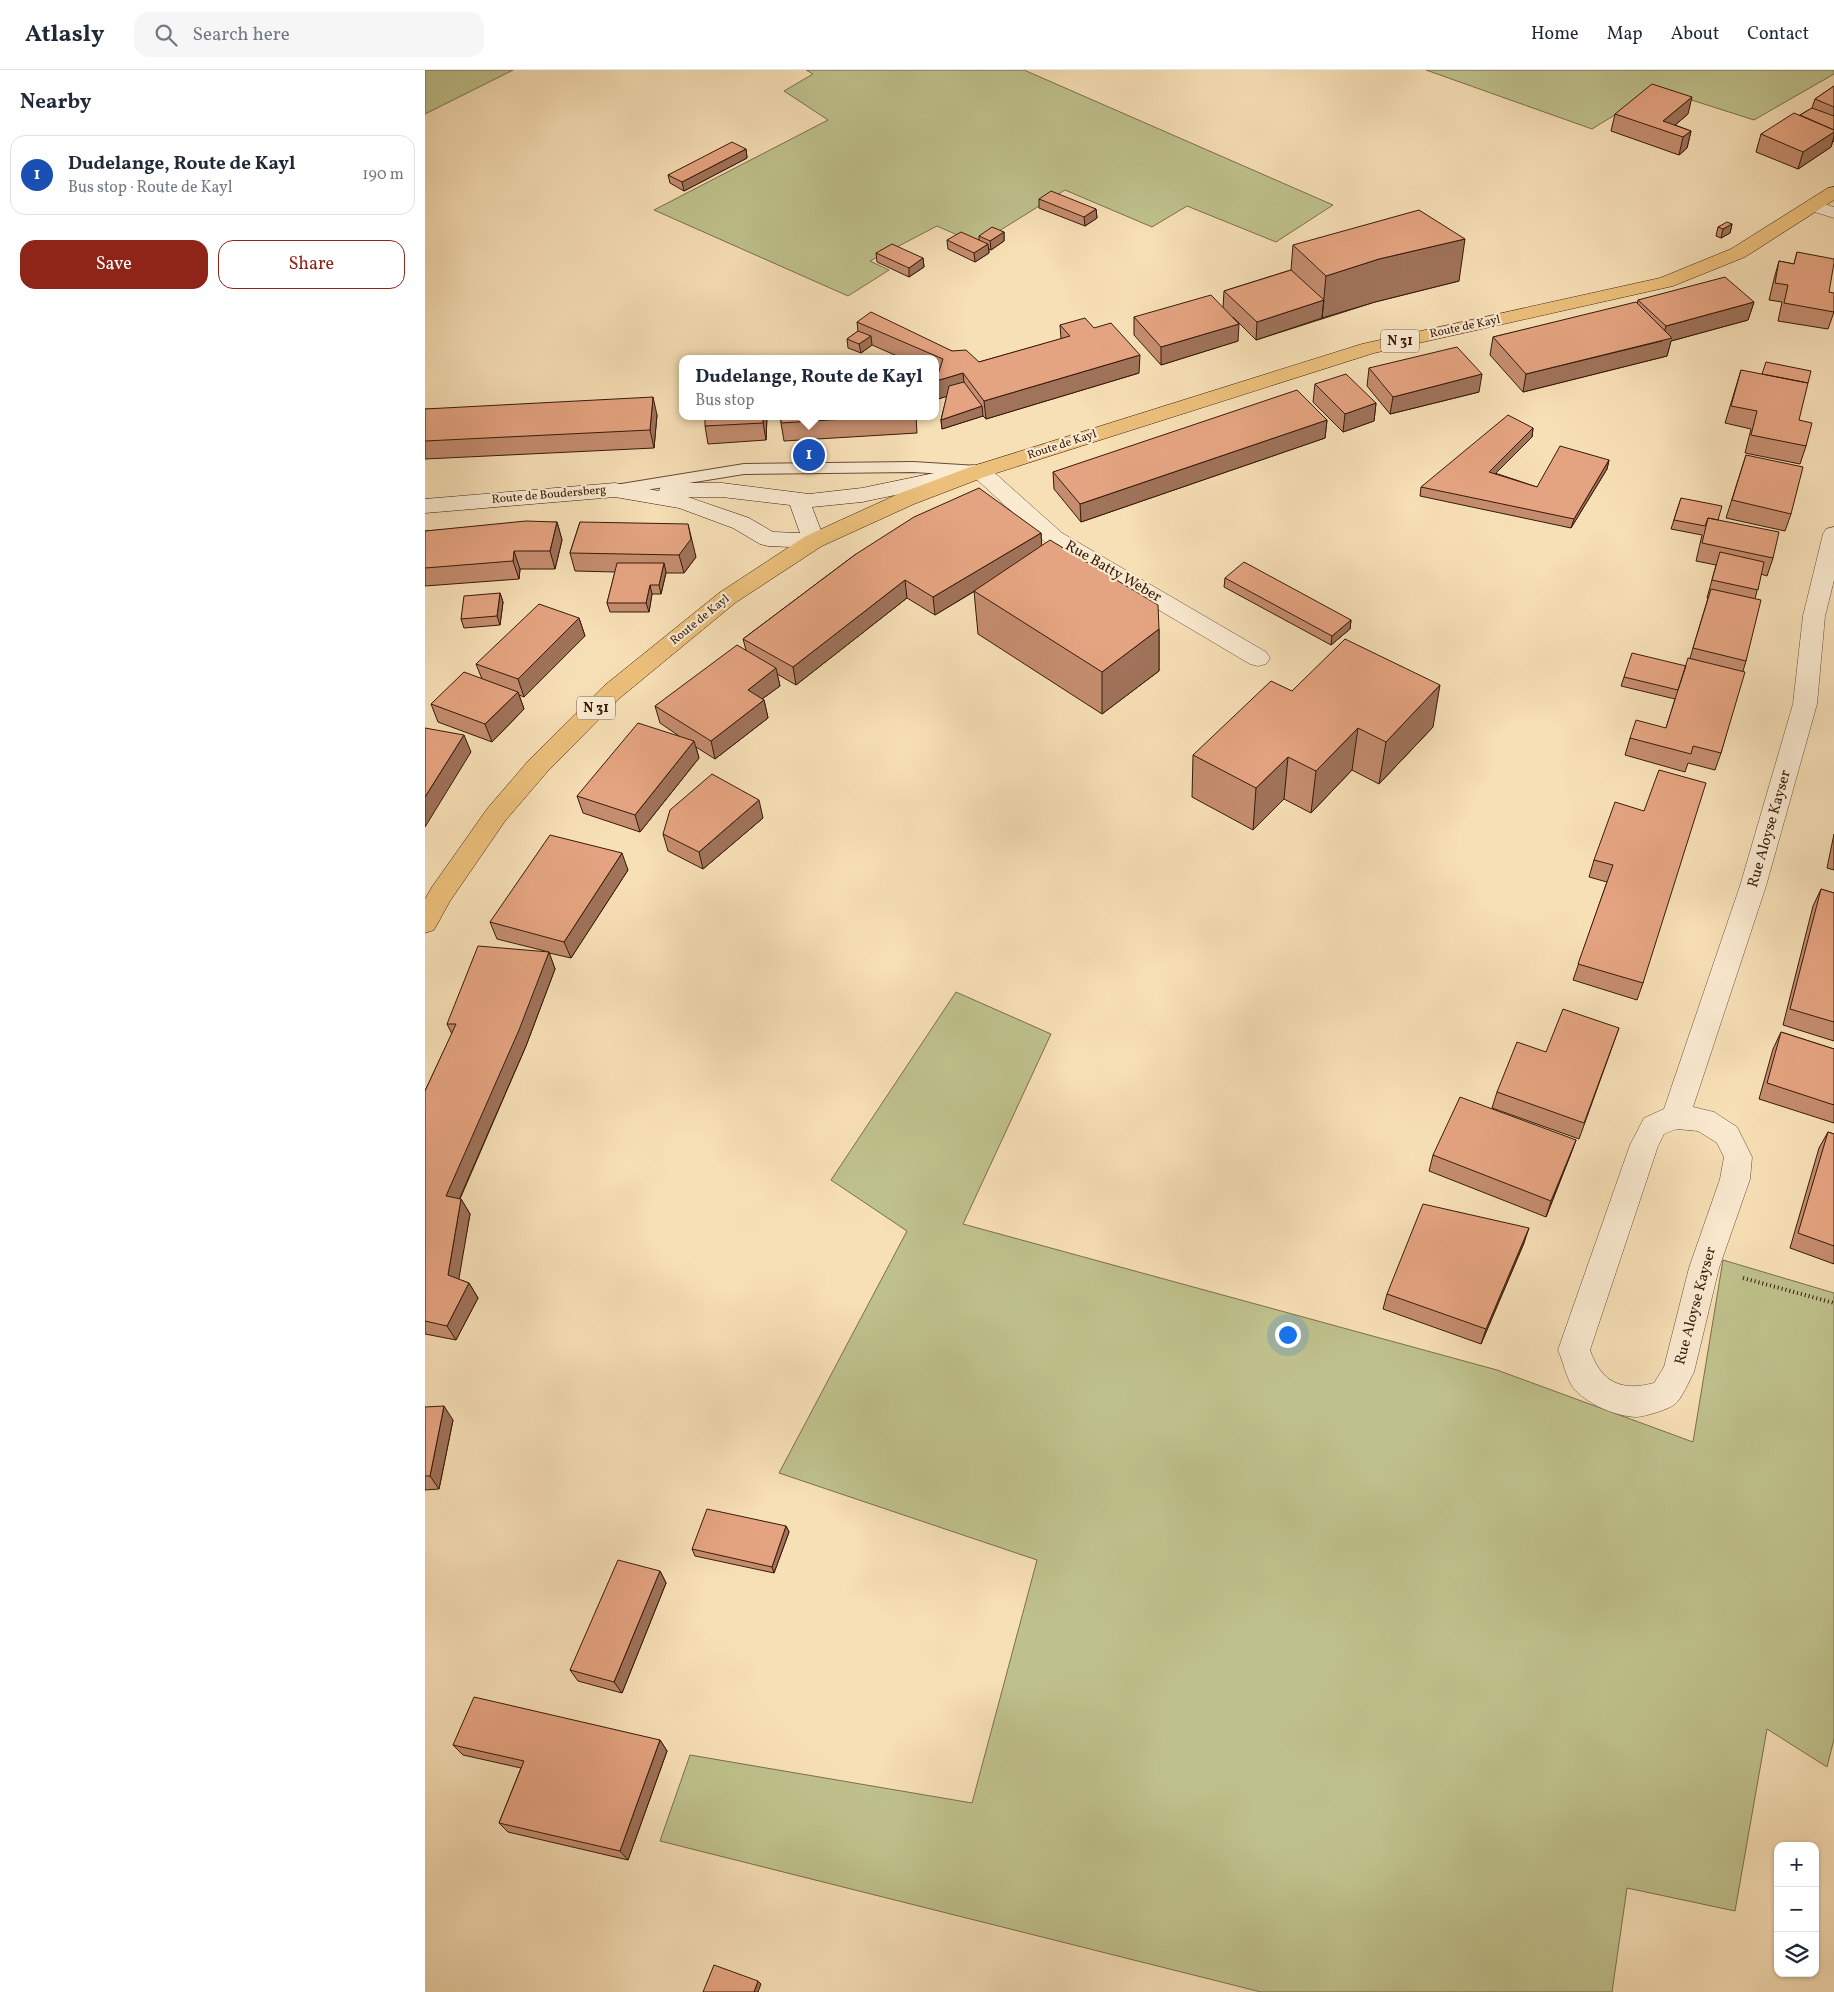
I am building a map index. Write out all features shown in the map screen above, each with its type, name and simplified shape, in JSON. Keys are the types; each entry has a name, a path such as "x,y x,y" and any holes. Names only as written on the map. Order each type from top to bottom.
{"main road":[{"name":"Route de Kayl","path":"425,923 441,894 496,815 538,766 613,691 727,598 814,541 906,499 980,471 1369,348 1666,282 1738,253 1834,192"}],"street":[{"path":"1814,206 1834,213"},
{"path":"615,490 722,490 809,501 862,495 980,471"},
{"name":"Rue Batty Weber","path":"980,471 1054,538 1258,658"},
{"name":"Route de Boudersberg","path":"425,506 615,490 683,502 741,523 768,539 814,541"},
{"path":"799,500 814,541"},
{"name":"Rue Aloyse Kayser","path":"1676,1117 1753,886 1805,704 1814,616 1834,534"},
{"name":"Rue Aloyse Kayser","path":"1676,1117 1703,1120 1727,1135 1738,1157 1735,1178 1704,1268 1678,1372 1664,1394 1637,1402 1607,1396 1584,1377 1573,1350 1638,1164 1654,1126 1676,1117"}],"lane":[{"path":"615,490 744,469 913,467 980,471"}],"path":[{"path":"1704,1268 1834,1303"}],"green space":[{"path":"425,70 513,70 425,114"},
{"path":"806,70 1024,70 1333,205 1276,242 1187,206 1152,227 1065,190 978,244 937,226 870,261 889,270 848,296 654,210 828,120 784,91 813,74"},
{"path":"1426,70 1834,70 1834,74 1754,120 1657,89 1592,129"},
{"path":"956,992 1051,1034 963,1224 1497,1370 1693,1442 1723,1260 1834,1293 1834,1739 1827,1767 1767,1729 1735,1911 1627,1888 1612,1992 1261,1992 660,1841 690,1755 972,1803 1037,1560 779,1473 907,1231 831,1180"}],"building":[{"path":"1652,84 1692,97 1663,121 1691,131 1683,137 1615,114"},
{"path":"1834,86 1834,107 1815,99"},
{"path":"1812,108 1834,116 1834,130 1800,115"},
{"path":"1794,113 1834,130 1834,132 1803,152 1761,134"},
{"path":"732,142 746,149 682,182 668,175"},
{"path":"1051,191 1096,209 1084,217 1039,199"},
{"path":"1419,210 1465,239 1379,259 1326,276 1293,245"},
{"path":"1727,222 1732,224 1723,229 1718,227"},
{"path":"992,227 1004,232 990,241 979,236"},
{"path":"961,232 988,244 974,253 947,240"},
{"path":"892,244 923,258 909,268 876,253"},
{"path":"1797,252 1834,259 1829,292 1834,293 1834,312 1784,303 1788,285 1775,283 1779,261 1794,264"},
{"path":"1291,270 1324,300 1257,322 1224,291"},
{"path":"1725,277 1754,302 1666,326 1638,300"},
{"path":"1211,295 1239,324 1161,347 1134,317"},
{"path":"1636,302 1672,338 1526,374 1493,337"},
{"path":"871,312 952,351 966,350 979,362 1070,336 1060,325 1085,318 1094,328 1111,323 1140,355 984,401 963,373 939,380 939,372 943,359 939,357 939,355 934,355 857,322"},
{"path":"858,331 871,336 859,344 847,339"},
{"path":"1457,347 1482,374 1393,397 1369,368"},
{"path":"1766,362 1811,371 1808,383 1762,374"},
{"path":"1741,370 1808,383 1799,420 1812,423 1806,446 1751,435 1757,411 1731,406"},
{"path":"1346,374 1376,403 1345,414 1315,384"},
{"path":"964,382 982,406 941,420 949,386"},
{"path":"1297,390 1327,420 1080,504 1053,472"},
{"path":"653,397 650,430 425,441 425,409"},
{"path":"1508,415 1533,428 1489,472 1537,487 1560,446 1609,460 1574,519 1421,487"},
{"path":"705,420 763,420 763,423 705,426"},
{"path":"781,420 829,420 781,423"},
{"path":"1746,455 1803,467 1791,514 1732,500"},
{"path":"979,488 1041,533 933,597 905,580 793,667 743,639 856,554 914,517"},
{"path":"1681,498 1722,506 1718,520 1708,518 1705,526 1674,520"},
{"path":"1708,518 1779,532 1773,558 1702,543"},
{"path":"526,521 557,522 550,551 514,551 513,561 425,568 425,531"},
{"path":"580,522 688,524 691,539 679,555 570,553"},
{"path":"1050,540 1158,605 1159,629 1102,672 974,591"},
{"path":"1720,552 1764,562 1758,590 1712,580"},
{"path":"1244,562 1351,620 1332,636 1225,578"},
{"path":"617,563 664,563 659,585 650,585 646,603 607,603"},
{"path":"1711,589 1761,600 1746,661 1693,648"},
{"path":"500,593 497,616 461,619 464,596"},
{"path":"539,604 579,618 518,679 476,664"},
{"path":"1345,639 1440,685 1386,742 1358,728 1316,771 1288,757 1256,788 1193,755 1271,681 1292,691"},
{"path":"737,645 776,668 748,690 764,700 711,741 655,706"},
{"path":"1632,653 1686,666 1678,690 1624,677"},
{"path":"1688,658 1745,672 1721,753 1693,746 1691,754 1630,738 1636,720 1666,728"},
{"path":"464,672 518,692 485,724 431,704"},
{"path":"638,723 694,741 635,815 577,796"},
{"path":"425,728 464,735 425,797"},
{"path":"1659,770 1706,783 1643,983 1578,964 1613,865 1594,860 1615,802 1644,811"},
{"path":"712,774 759,800 699,852 663,834 670,810"},
{"path":"550,835 622,853 564,942 490,922"},
{"path":"1821,889 1834,893 1834,1022 1790,1009"},
{"path":"478,946 549,952 519,1030 446,1196 461,1199 448,1275 469,1283 447,1326 425,1321 425,1091 456,1024 447,1024"},
{"path":"1563,1009 1619,1028 1584,1123 1497,1092 1517,1042 1546,1052"},
{"path":"1781,1032 1834,1049 1834,1105 1767,1083"},
{"path":"1460,1097 1576,1140 1551,1201 1433,1155"},
{"path":"1828,1132 1834,1134 1834,1246 1798,1233"},
{"path":"1423,1204 1529,1228 1486,1329 1387,1294"},
{"path":"444,1406 430,1476 425,1476 425,1407"},
{"path":"707,1509 786,1526 772,1567 692,1549"},
{"path":"618,1560 660,1571 614,1682 570,1670"},
{"path":"474,1697 660,1740 620,1851 499,1823 524,1761 453,1745"},
{"path":"714,1965 758,1981 754,1992 703,1992"}],"place":[{"name":"Dudelange, Route de Kayl","path":"809,455"}]}
